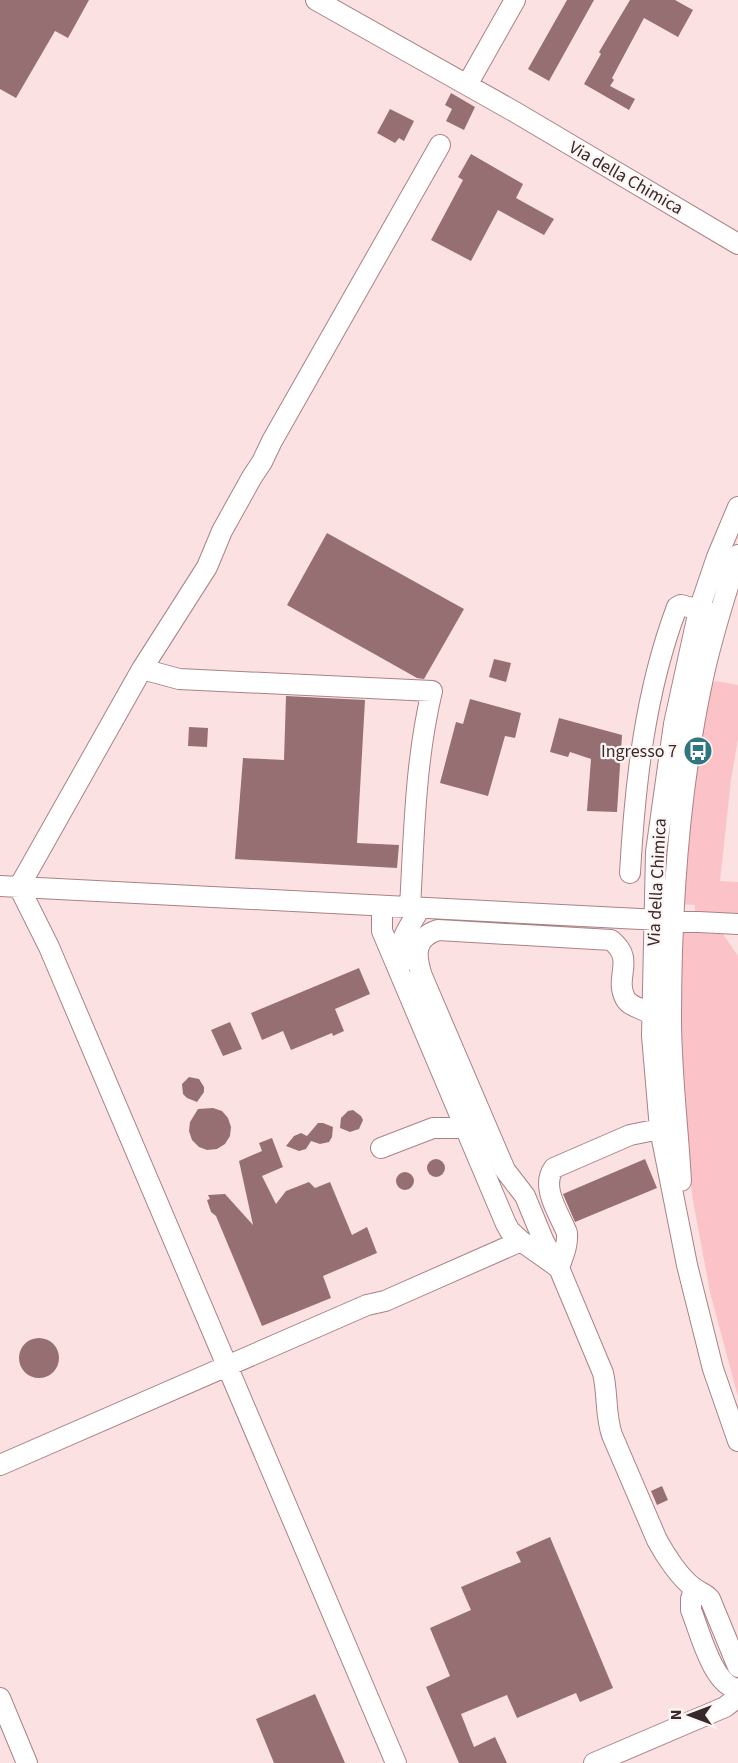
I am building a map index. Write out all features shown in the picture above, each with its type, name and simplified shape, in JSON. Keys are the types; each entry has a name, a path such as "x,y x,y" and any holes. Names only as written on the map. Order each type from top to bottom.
{"lane":[{"name":"Via della Chimica","path":"316,0 515,112 738,244"},
{"path":"467,85 514,0"},
{"path":"10,887 142,669 207,567 222,531 440,145"},
{"name":"Via della Chimica","path":"738,507 717,557 699,610 680,693 662,800 656,852 652,1014 660,1129 687,1265 713,1369 738,1441"},
{"name":"Via della Chimica","path":"687,1265 671,1042 678,839 690,751 704,676 721,608 738,555"},
{"path":"630,873 640,756 660,659 677,607 681,605 707,612 708,618 688,705 674,786 673,801 678,839"},
{"path":"142,669 178,679 432,691 423,728 419,763 415,908 401,944 400,973"},
{"path":"10,887 674,921 736,929"},
{"path":"10,887 49,947 396,1763"},
{"path":"382,907 382,931 506,1224 521,1241 559,1268"},
{"path":"681,1192 670,1134 659,1021 652,1014 629,1004 624,996 622,951 610,940 438,930 424,937 420,944 418,960 426,987 505,1170 525,1196 544,1242 559,1268 603,1373 608,1423 651,1526 664,1554 694,1589 704,1592 710,1599 738,1667"},
{"path":"381,1148 433,1128 466,1128"},
{"path":"559,1268 567,1245 567,1233 548,1187 550,1174 554,1168 630,1135 660,1129"},
{"path":"0,1465 367,1305 385,1301 521,1241"},
{"path":"694,1589 690,1599 691,1610 717,1675 731,1688 738,1689"},
{"path":"594,1763 725,1707 738,1697"},
{"path":"0,1698 27,1763"}],"shaded area":[{"path":"716,681 738,685 738,739 720,881 738,882 738,916 695,914 695,905 679,904 691,786 712,683"},
{"path":"678,932 723,934 738,956 738,1397 710,1292 693,1201 682,1121"}],"building":[{"path":"0,0 89,0 68,38 55,31 16,98 0,89"},
{"path":"567,0 594,0 549,81 528,69"},
{"path":"630,0 675,0 693,10 678,37 644,18 610,86 635,99 629,110 584,84 601,54 599,52"},
{"path":"451,93 475,107 464,130 446,121 452,109 445,105"},
{"path":"390,109 414,121 404,141 399,138 395,143 377,133"},
{"path":"471,154 523,184 516,198 554,219 544,235 498,210 471,261 431,240 463,180 458,177"},
{"path":"327,533 464,609 424,679 417,678 287,605"},
{"path":"494,659 511,663 506,682 489,677"},
{"path":"286,696 365,700 357,843 399,845 397,868 235,859 243,758 284,760"},
{"path":"470,699 521,713 515,738 505,736 488,796 440,783 456,722 463,724"},
{"path":"559,718 622,735 617,812 587,811 591,759 570,752 568,757 550,752"},
{"path":"189,727 208,728 207,747 188,746"},
{"path":"359,968 370,994 335,1009 344,1031 333,1036 332,1033 291,1050 283,1031 262,1040 251,1013"},
{"path":"230,1022 242,1049 223,1056 211,1030"},
{"path":"189,1077 199,1079 204,1087 204,1092 197,1102 183,1094 182,1084"},
{"path":"213,1108 222,1111 228,1118 231,1127 230,1136 225,1144 217,1149 207,1150 199,1147 192,1140 189,1131 190,1122 198,1109"},
{"path":"353,1110 363,1120 359,1129 350,1132 340,1128 341,1118 348,1111"},
{"path":"318,1123 333,1127 329,1142 320,1144 311,1141 306,1149 299,1151 286,1146 294,1136 301,1133 307,1136"},
{"path":"272,1138 283,1167 262,1176 276,1204 286,1191 309,1182 315,1188 330,1182 352,1235 367,1227 377,1253 323,1276 331,1298 262,1326 216,1216 211,1212 207,1200 210,1199 208,1195 225,1194 253,1225 239,1161 262,1151 259,1143"},
{"path":"436,1159 442,1162 445,1168 442,1174 436,1177 430,1174 427,1168 430,1162"},
{"path":"645,1159 657,1188 575,1222 563,1194"},
{"path":"405,1172 411,1175 414,1181 411,1187 405,1190 399,1187 396,1181 399,1175"},
{"path":"39,1338 53,1344 59,1358 53,1372 39,1378 25,1372 19,1358 25,1344"},
{"path":"662,1486 668,1500 657,1505 651,1491"},
{"path":"550,1537 613,1688 580,1702 576,1693 517,1718 507,1695 461,1714 474,1747 495,1737 507,1763 459,1763 426,1687 450,1676 430,1628 471,1610 461,1587 521,1562 516,1552"},
{"path":"315,1694 345,1763 274,1763 256,1719"}],"place":[{"name":"Ingresso 7","path":"698,751"}]}
